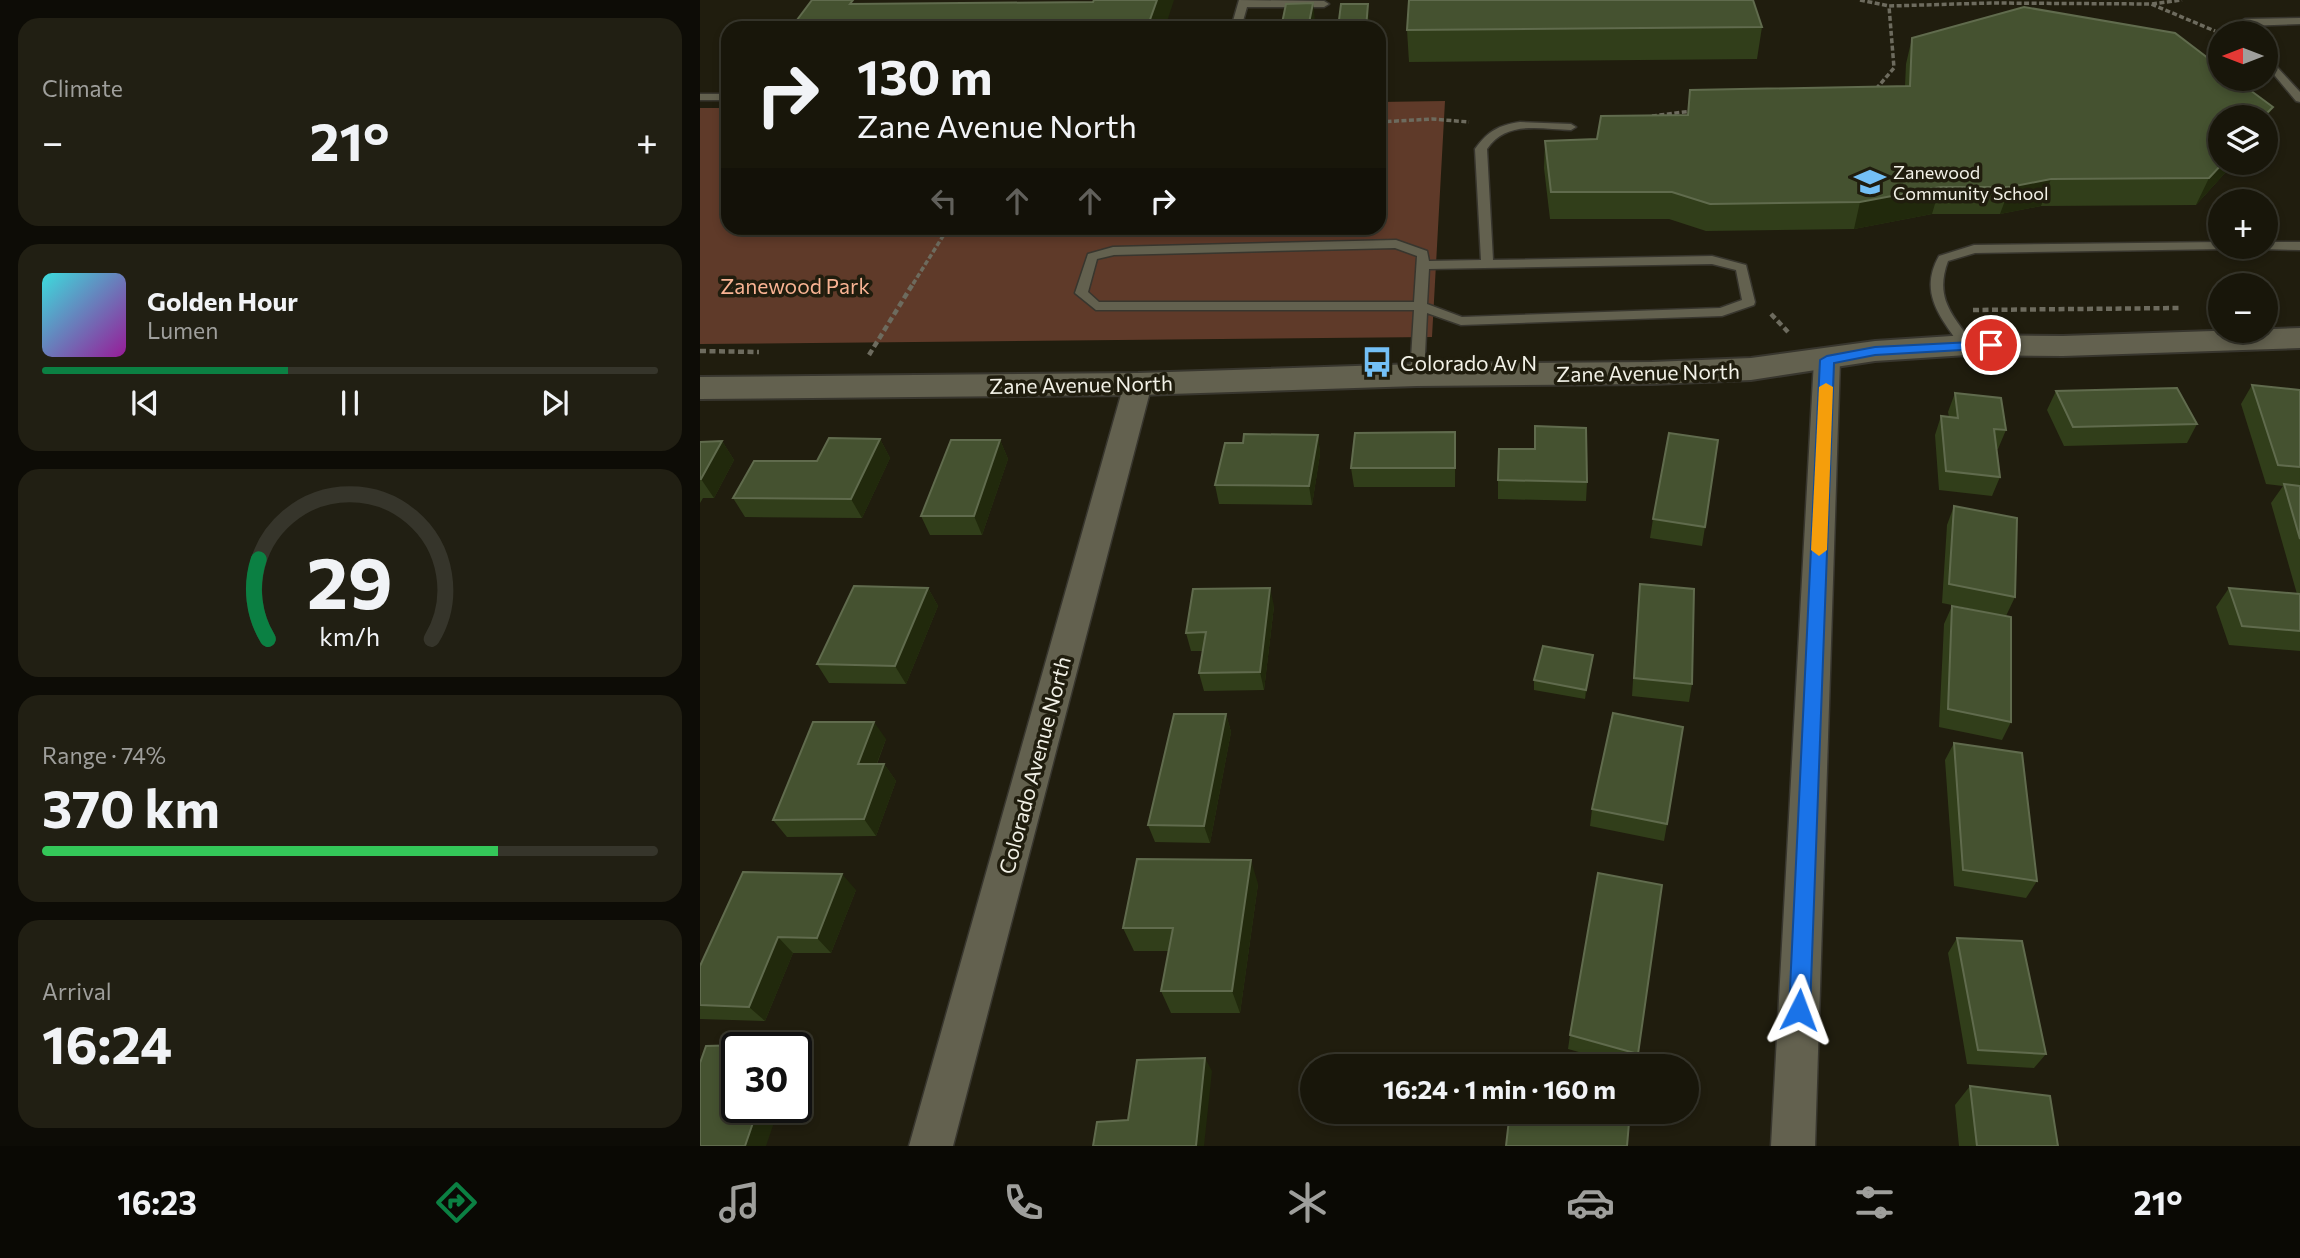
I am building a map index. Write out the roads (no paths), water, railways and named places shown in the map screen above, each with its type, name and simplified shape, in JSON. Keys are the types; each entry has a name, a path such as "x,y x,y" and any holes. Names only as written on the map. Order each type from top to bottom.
{"street":[{"name":"Zane Avenue North","path":"700,388 1138,384 1417,375 1751,369 1875,351 1967,345 2063,346 2300,338"},
{"path":"1793,1146 1827,360"},
{"name":"Colorado Avenue North","path":"931,1146 1138,384"}],"lane":[{"path":"1239,21 1244,2 1324,4"},
{"path":"2278,21 2300,21"},
{"path":"2278,72 2300,99"},
{"path":"700,97 721,97"},
{"path":"1487,264 1481,149 1488,136 1496,130 1514,126 1571,127"},
{"path":"1396,244 1423,260 1487,264 1712,260 1742,268 1749,302 1722,312 1461,321 1421,306 1096,306 1081,293 1092,257 1114,251 1396,244"},
{"path":"1967,345 1943,312 1935,280 1943,259 1974,249 2208,246"},
{"path":"2278,246 2300,246"},
{"path":"1417,375 1423,260"}],"place":[{"name":"Zanewood Community School","path":"1870,182"},
{"name":"Colorado Av N","path":"1377,362"}],"park label":[{"name":"Zanewood Park","path":"795,285"}]}
